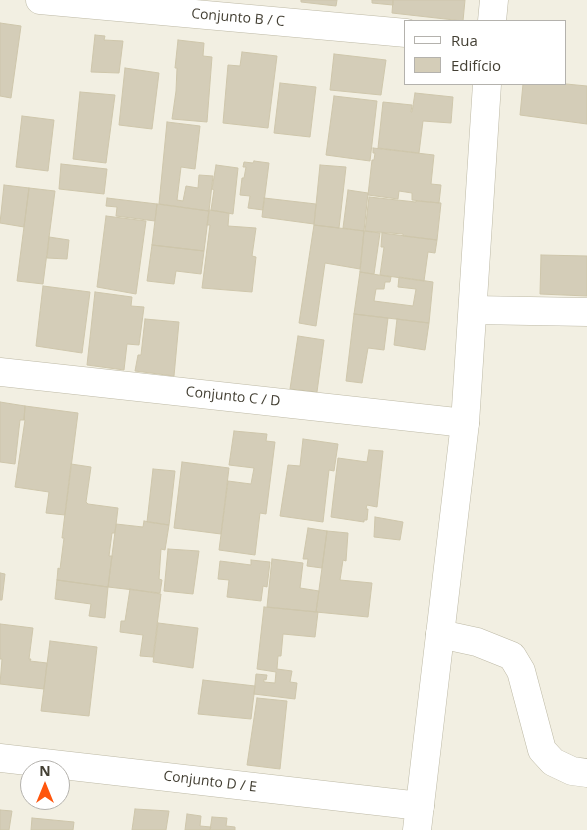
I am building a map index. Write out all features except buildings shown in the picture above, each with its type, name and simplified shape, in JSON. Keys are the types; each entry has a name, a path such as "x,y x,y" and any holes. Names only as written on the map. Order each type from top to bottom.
{"street":[{"name":"Conjunto B / C","path":"40,0 404,33"},
{"path":"492,20 494,0"},
{"path":"419,818 465,423 487,85"},
{"path":"472,310 587,312"},
{"name":"Conjunto C / D","path":"0,372 465,423"},
{"path":"440,634 476,642 512,656 521,671 542,750 553,762 572,771 587,773"},
{"name":"Conjunto D / E","path":"0,758 419,818"}]}
